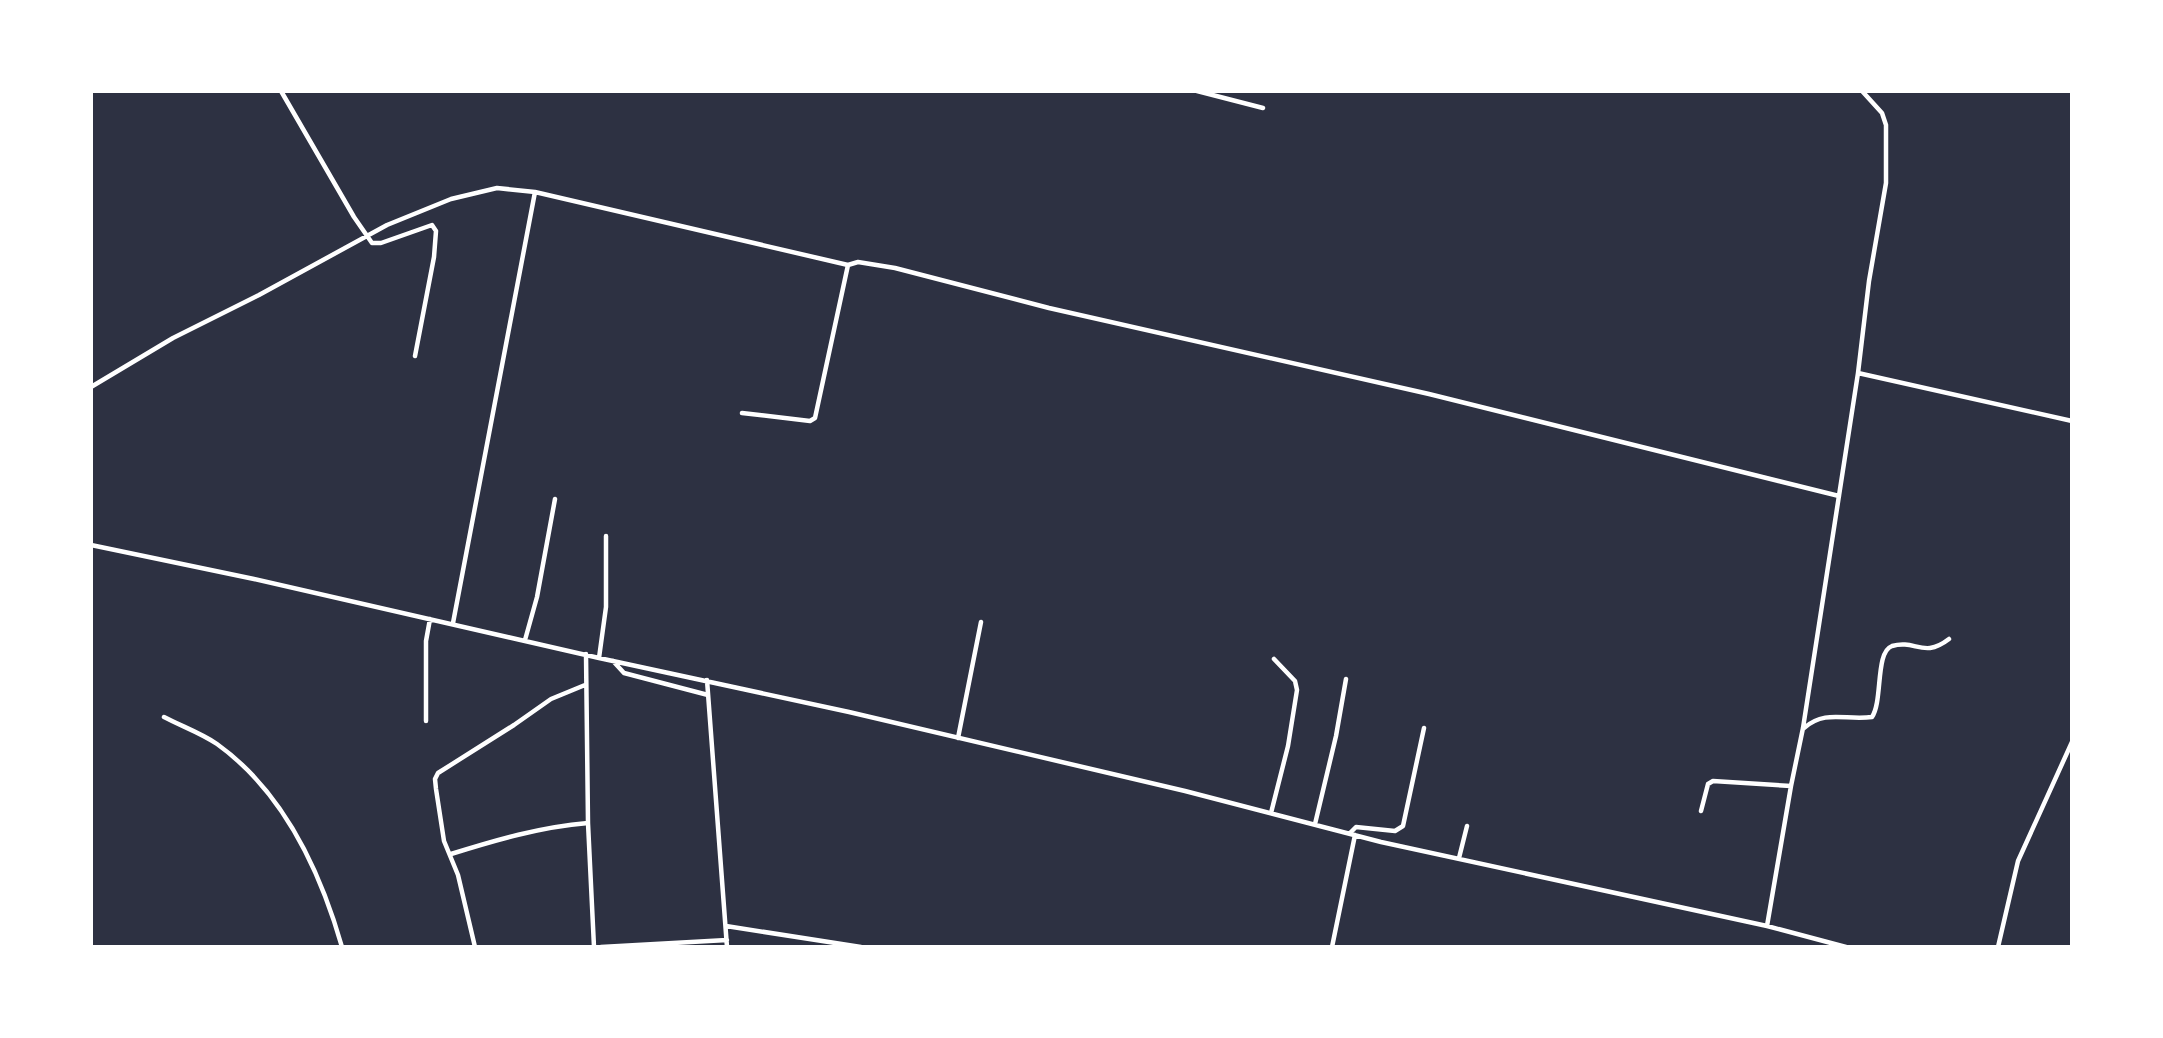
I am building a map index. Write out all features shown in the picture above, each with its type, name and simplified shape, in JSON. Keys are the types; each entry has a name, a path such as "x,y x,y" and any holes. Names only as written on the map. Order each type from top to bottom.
{"street":[{"path":"282,91 372,243 381,243 432,225 436,231 434,257 415,356"},
{"path":"1196,91 1263,108"},
{"path":"1767,926 1803,729 1886,183 1886,125 1882,113 1862,91"},
{"path":"91,387 173,338 259,295 366,236 451,199 497,188 535,192 848,265 858,262 895,268 1049,308 1429,394 1839,496"},
{"path":"453,623 535,192"},
{"path":"742,413 802,420 815,418 848,265"},
{"path":"1858,373 2072,421"},
{"path":"525,640 537,597 555,499"},
{"path":"599,658 606,607 606,536"},
{"path":"91,545 707,680 1352,834 1767,926 1846,947"},
{"path":"426,721 426,641 430,619"},
{"path":"958,738 981,622"},
{"path":"1803,729 1814,719 1839,716 1859,719 1872,717 1877,709 1885,651 1890,647 1902,645 1929,650 1949,639"},
{"path":"586,654 588,823 594,947"},
{"path":"1271,813 1288,746 1297,690 1295,681 1274,659"},
{"path":"613,661 624,673 708,695"},
{"path":"1315,824 1336,736 1346,679"},
{"path":"707,680 727,947"},
{"path":"475,947 458,875 444,841 435,779 438,773 551,699 586,685"},
{"path":"164,717 216,743 260,781 312,861 329,901 342,947"},
{"path":"1332,947 1352,834 1356,827 1395,831 1403,826 1424,728"},
{"path":"1998,947 2018,861 2072,742"},
{"path":"1701,811 1708,784 1713,781 1791,786"},
{"path":"450,854 510,835 588,823"},
{"path":"1460,858 1467,826"},
{"path":"726,926 862,947"},
{"path":"601,947 727,940"}]}
